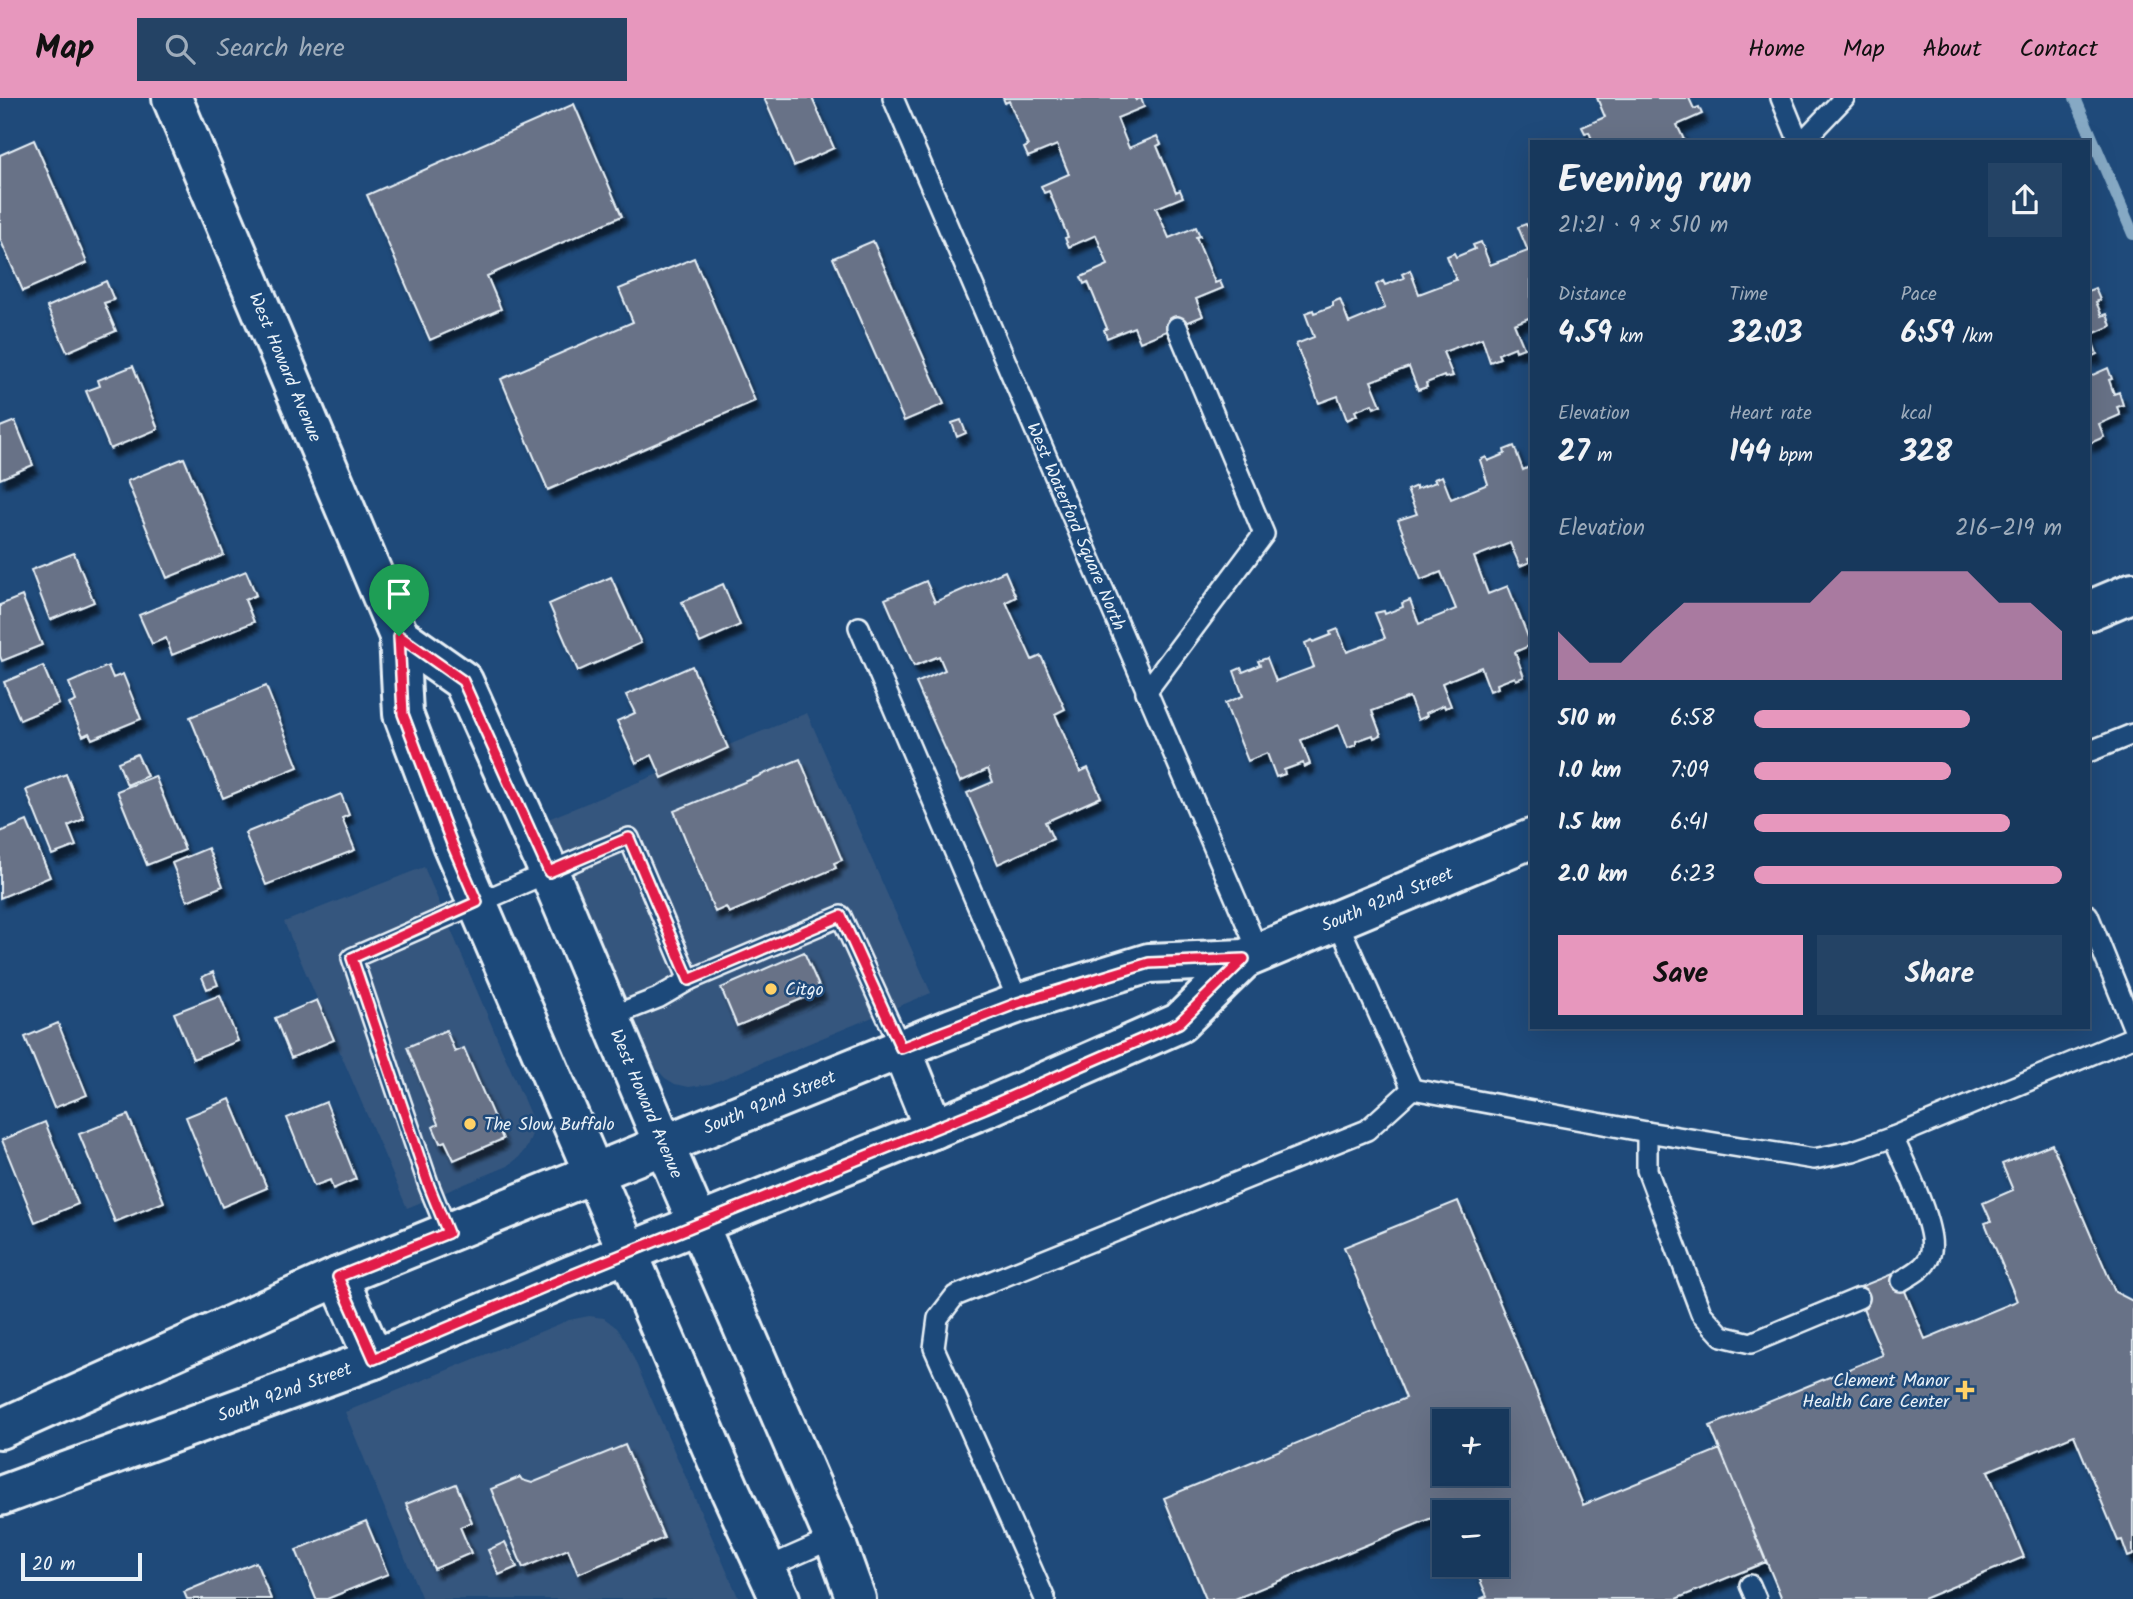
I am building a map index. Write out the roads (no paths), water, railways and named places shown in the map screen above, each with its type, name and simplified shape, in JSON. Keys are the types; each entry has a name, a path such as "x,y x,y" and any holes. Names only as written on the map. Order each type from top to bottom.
{"main road":[{"name":"West Howard Avenue","path":"172,98 399,636 403,714 452,844 773,1584"},
{"path":"2090,610 2133,592"},
{"name":"West Howard Avenue","path":"399,636 463,681 549,872 834,1538 856,1599"},
{"name":"South 92nd Street","path":"0,1429 338,1277 901,1048 1018,1003 1149,963 1251,956 1530,839"},
{"name":"South 92nd Street","path":"0,1496 374,1359 934,1129 1179,1023 1251,956"},
{"path":"901,1048 934,1129"},
{"path":"338,1277 374,1359"}],"lane":[{"name":"West Waterford Square North","path":"893,98 1146,692 1251,956"},
{"path":"1781,98 1800,140"},
{"path":"1803,140 1844,98"},
{"path":"1146,692 1264,534 1177,327"},
{"path":"859,626 1018,1003"},
{"path":"2090,751 2133,734"},
{"path":"448,1233 429,1186 352,958 629,838 689,980"},
{"path":"610,1017 658,999 689,980 841,916 901,1048"},
{"path":"1337,920 1412,1089"},
{"path":"2090,920 2133,1027"},
{"path":"1412,1089 1814,1159 1853,1151 1893,1137 2133,1037"},
{"path":"1045,1599 934,1348 938,1318 956,1297 1367,1130 1412,1089"},
{"path":"1647,1132 1647,1170 1701,1313 1722,1336 1751,1343 1859,1298"},
{"path":"1893,1137 1931,1231 1931,1254 1919,1270 1901,1281"},
{"path":"773,1584 834,1538"}],"waterway":[{"path":"2075,98 2133,234"}],"place":[{"name":"Citgo","path":"771,989"},
{"name":"The Slow Buffalo","path":"470,1124"},
{"name":"Clement Manor Health Care Center","path":"1965,1390"}]}
